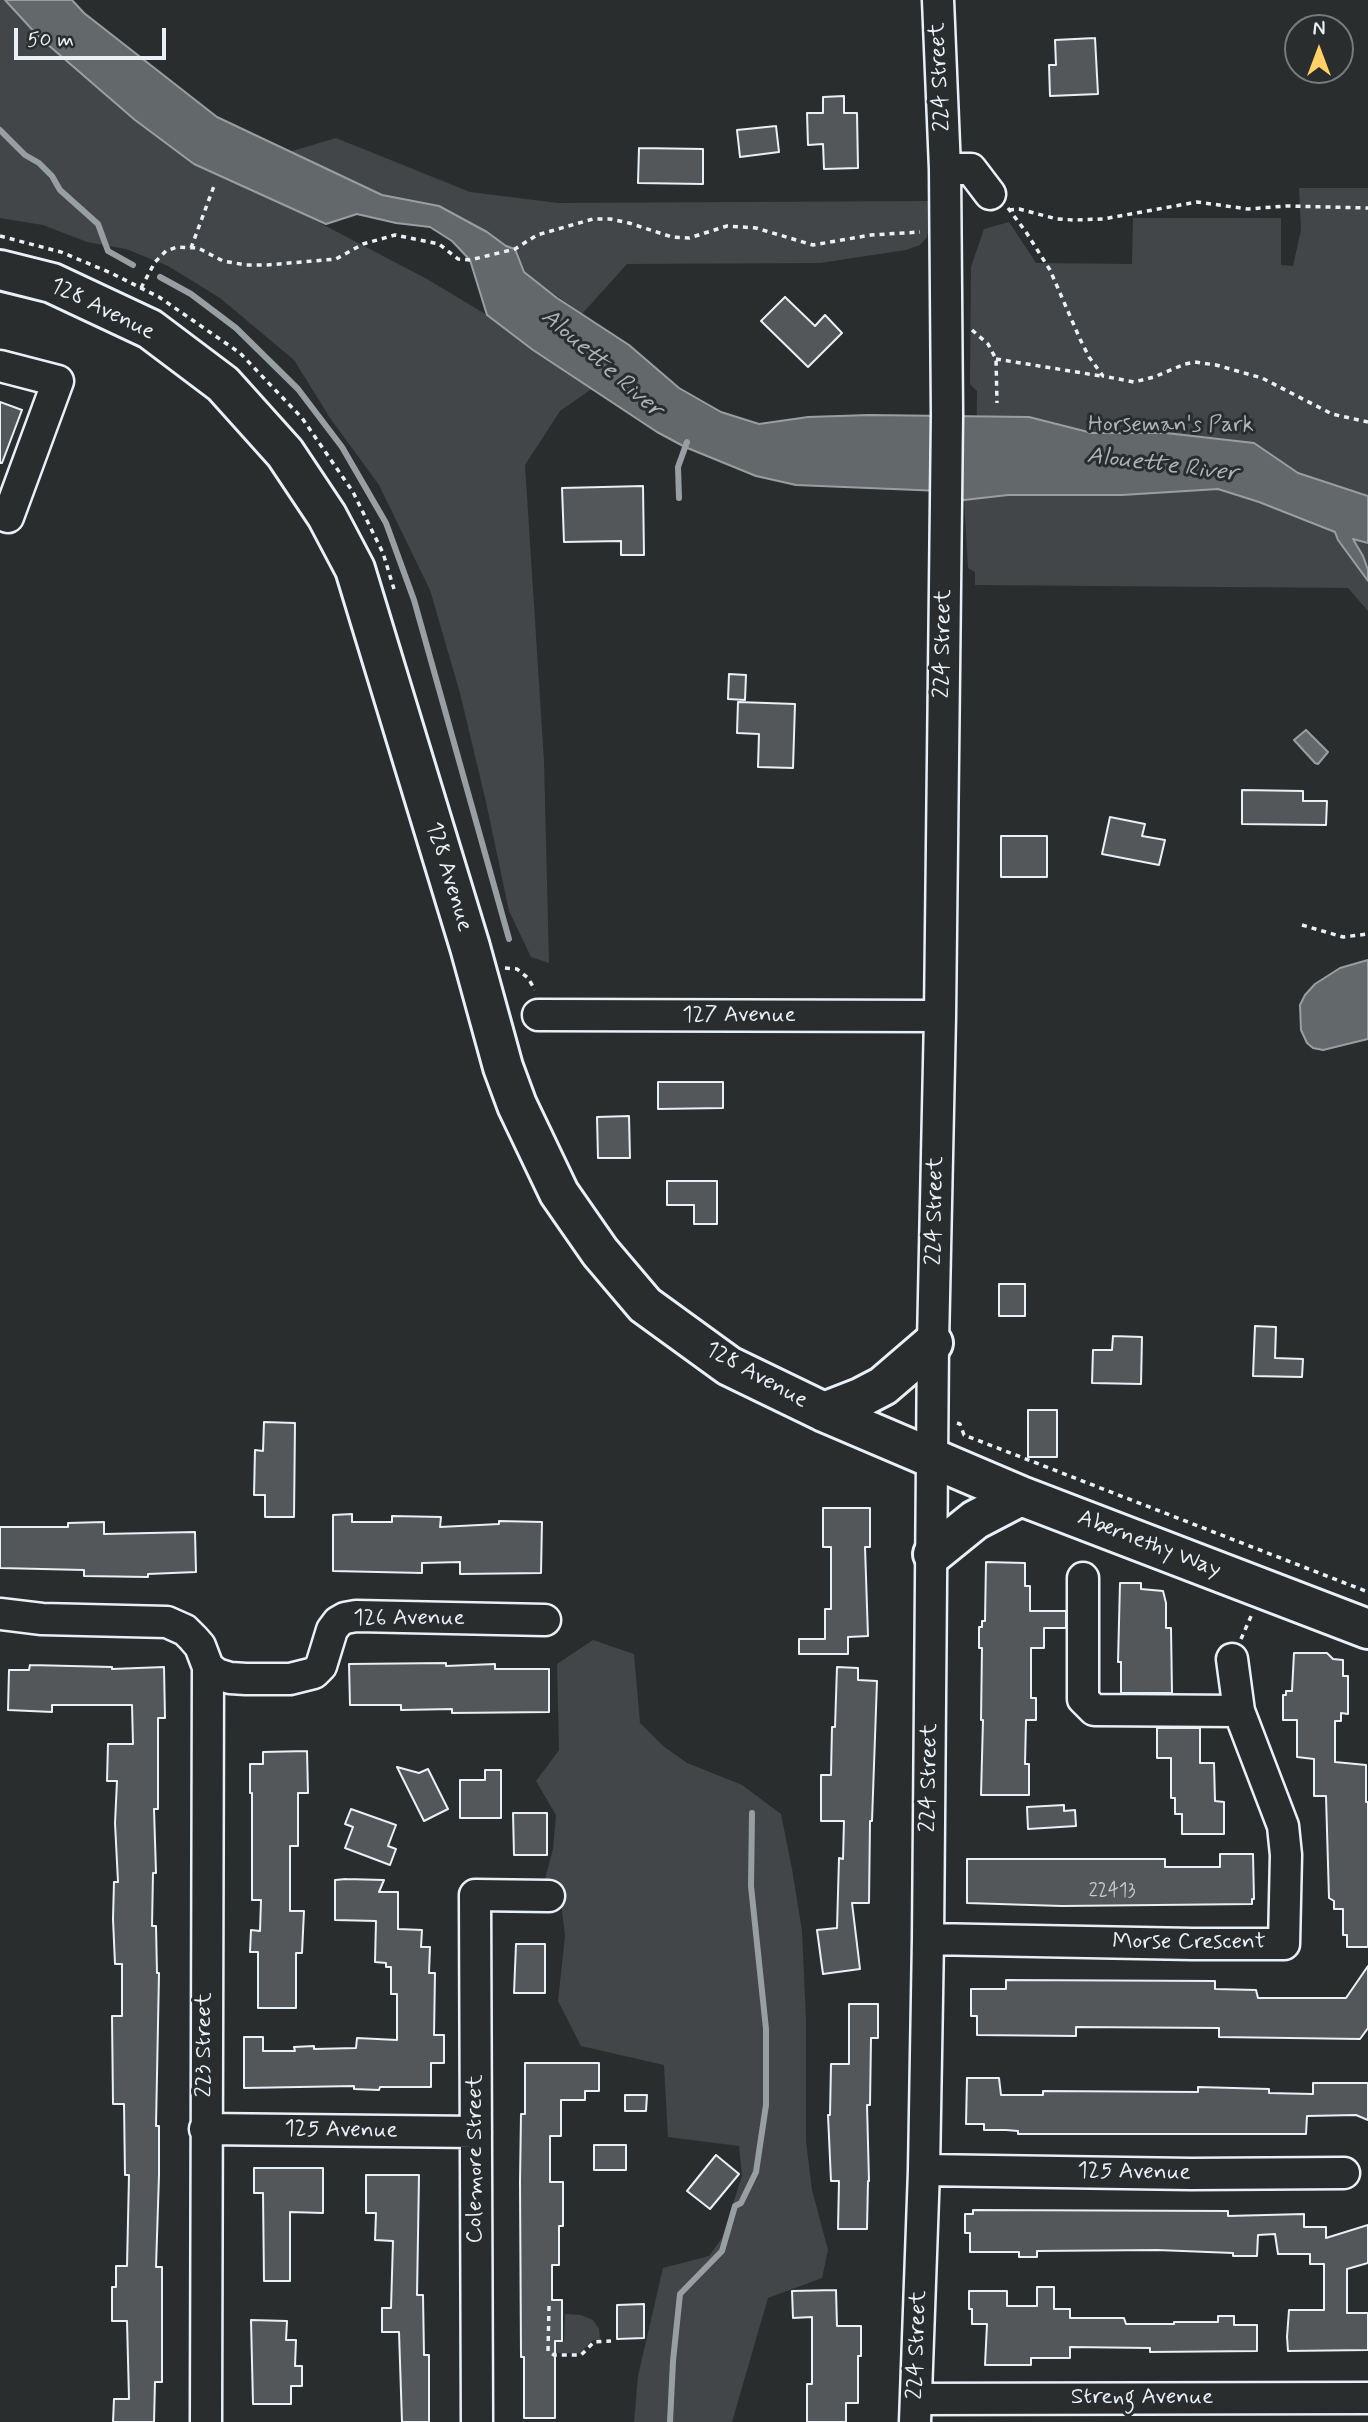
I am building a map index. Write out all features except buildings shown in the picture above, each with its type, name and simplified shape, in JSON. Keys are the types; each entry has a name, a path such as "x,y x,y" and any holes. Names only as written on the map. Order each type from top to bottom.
{"main road":[{"name":"128 Avenue","path":"0,270 52,283 150,329 223,384 285,453 327,516 355,569 516,1105 559,1194 600,1252 645,1305 729,1366 903,1448 932,1458"},
{"path":"824,1412 883,1386 933,1343"},
{"name":"Abernethy Way","path":"932,1458 1021,1496 1368,1629"},
{"path":"933,1555 975,1520 1021,1496"}],"street":[{"name":"224 Street","path":"916,2410 928,1939 933,1343 940,1016 947,404 945,169 938,0"},
{"path":"945,169 971,169 990,194"},
{"path":"0,366 58,382 8,517 0,514"},
{"name":"127 Avenue","path":"542,1016 940,1016"},
{"path":"1083,1578 1083,1699 1094,1710 1240,1712"},
{"path":"0,1614 42,1619 167,1622 185,1630 193,1638 200,1646 208,1667"},
{"name":"126 Avenue","path":"208,1667 216,1674 230,1678 304,1677 321,1666 332,1630 338,1622 356,1616 545,1620"},
{"name":"Morse Crescent","path":"928,1939 1284,1944 1286,1855 1283,1826 1240,1712 1232,1659"},
{"name":"223 Street","path":"206,2422 208,1667"},
{"name":"Colemore Street","path":"477,2422 475,1895 549,1896"},
{"name":"125 Avenue","path":"205,2129 476,2132"},
{"name":"125 Avenue","path":"923,2170 1344,2173"},
{"name":"Streng Avenue","path":"916,2410 1368,2398"}],"path":[{"path":"191,248 214,186"},
{"path":"1103,376 1089,357 1050,271 1009,210 1019,209 1057,219 1074,220 1102,219 1197,202 1248,209 1286,206 1368,208"},
{"path":"395,593 383,553 353,492 302,418 240,353 159,297 141,288 155,262 166,251 177,247 198,248 223,261 267,265 336,259 363,244 395,235 439,244 458,259 470,260 514,250 537,235 593,219 620,221 672,237 689,238 727,226 756,228 813,245 871,235 946,232"},
{"path":"972,330 988,344 996,359 997,403"},
{"path":"996,359 1134,382 1144,381 1185,364 1204,363 1262,378 1332,414 1368,422"},
{"path":"1302,925 1343,937 1368,934"},
{"path":"509,980 505,968 517,969 528,978 538,995 542,1016"},
{"path":"954,1422 960,1424 964,1435 970,1438 1368,1592"},
{"path":"549,2306 548,2351 554,2355 581,2355 594,2342 611,2341"}],"green space":[{"path":"0,0 5,0 39,37 135,120 194,164 278,201 427,279 487,315 533,350 593,388 560,411 525,465 544,761 549,963 531,957 509,911 460,693 430,590 379,485 330,418 294,360 220,298 168,266 126,249 87,242 43,225 0,218"},
{"path":"336,138 470,192 558,203 931,201 932,216 927,237 920,245 906,250 820,263 627,264 582,314 524,272 514,250 487,232 439,206 382,195 289,152"},
{"name":"Horseman's Park","path":"1299,188 1368,188 1368,611 1348,588 975,585 975,572 968,568 964,500 976,498 977,391 970,384 971,267 984,229 1009,222 1036,263 1132,264 1133,218 1281,218 1281,265 1293,266 1301,230"},
{"path":"593,1640 634,1654 640,1723 663,1746 687,1763 742,1785 781,1814 792,1869 802,1931 806,2020 806,2141 812,2190 828,2250 822,2278 768,2298 732,2422 634,2422 638,2376 663,2268 709,2256 722,2238 742,2176 739,2146 668,2137 664,2065 581,2046 558,2001 565,1936 561,1902 545,1879 553,1849 556,1815 536,1781 559,1750 557,1664"},
{"path":"565,2314 581,2315 593,2320 599,2329 600,2340 593,2340 580,2353 555,2353 554,2343 564,2341"}],"water":[{"name":"Alouette River","path":"5,0 72,0 84,13 217,117 382,195 439,206 487,232 506,246 515,249 524,272 557,298 629,345 679,388 721,412 759,424 808,417 869,415 1029,417 1092,433 1166,433 1254,443 1298,473 1368,496 1368,543 1353,539 1368,570 1368,581 1335,532 1218,489 1122,495 1008,495 964,500 941,491 796,485 756,476 685,447 657,432 533,350 487,315 470,260 452,241 430,227 357,214 326,224 194,164 135,120 39,37"},
{"path":"1306,730 1328,752 1318,764 1294,740"},
{"path":"1368,960 1368,1039 1323,1050 1313,1048 1307,1043 1301,1030 1300,1005 1305,995 1315,984 1340,968"}],"waterway":[{"path":"0,130 25,155 39,163 52,176 60,190 98,224 108,251 133,265"},
{"path":"160,277 191,294 236,328 298,389 342,447 386,523 414,600 509,939"},
{"path":"679,498 678,467 687,442"},
{"path":"670,2422 680,2294 722,2251 735,2206 741,2203 756,2172 766,2105 766,2029 751,1886 752,1813"}]}
